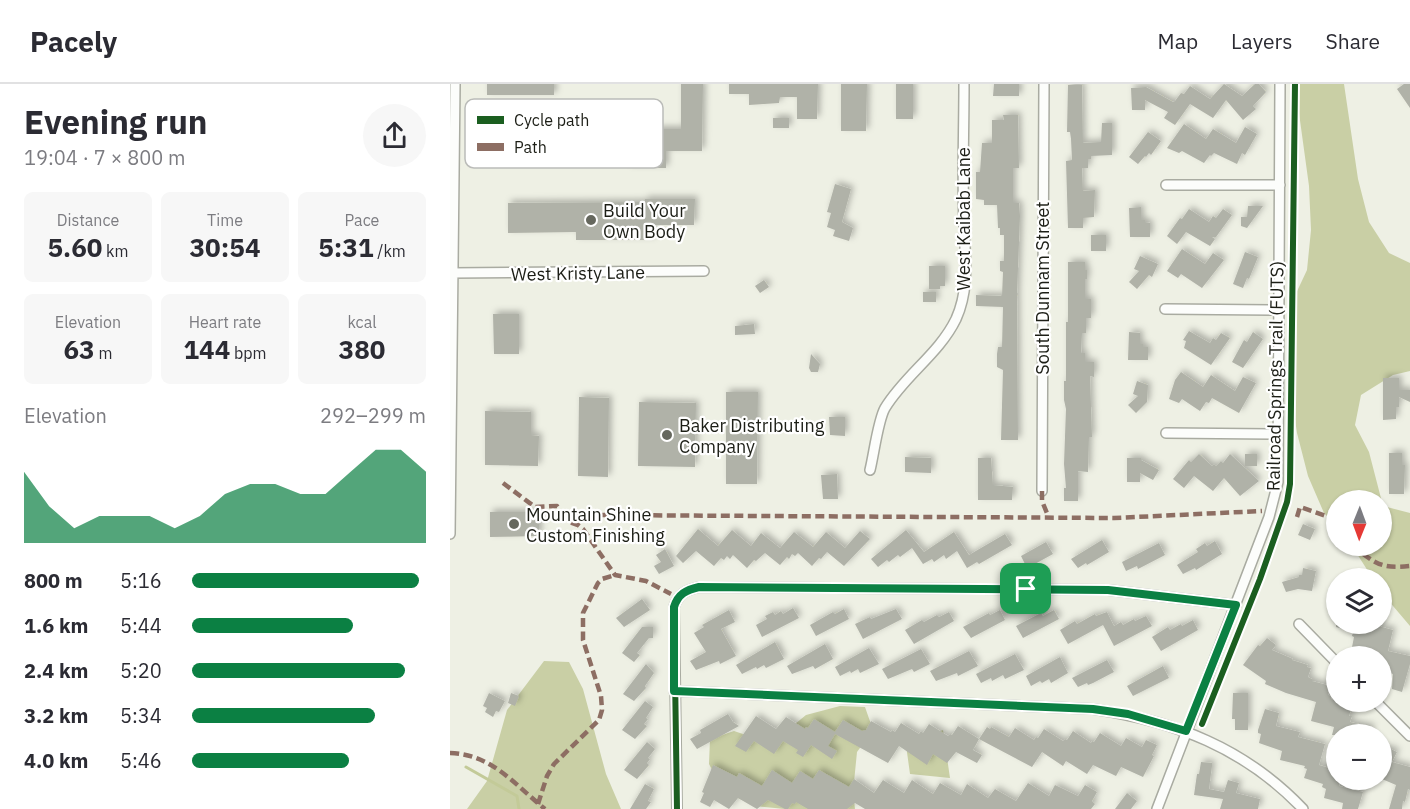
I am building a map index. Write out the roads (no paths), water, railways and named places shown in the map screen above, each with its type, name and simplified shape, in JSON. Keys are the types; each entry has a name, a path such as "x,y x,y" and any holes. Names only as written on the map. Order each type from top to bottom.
{"street":[{"path":"450,534 452,114 455,84"},
{"name":"West Kaibab Lane","path":"870,470 884,410 894,395 948,333 962,300 966,277 964,84"},
{"name":"South Dunnam Street","path":"1042,492 1044,84"},
{"path":"1157,809 1236,605 1274,502 1278,482 1280,84"},
{"path":"1166,185 1280,185"},
{"name":"West Kristy Lane","path":"452,273 704,271"},
{"path":"1165,309 1280,310"},
{"path":"1166,433 1278,434"},
{"path":"677,809 674,607 682,593 699,587 1108,590 1236,605"},
{"path":"1299,624 1326,652"},
{"path":"674,691 1093,709 1128,714 1186,731 1222,747 1261,771 1304,809"},
{"path":"1386,712 1410,736"}],"waterway":[{"path":"466,767 517,796 519,809"}],"place":[{"name":"Build Your Own Body","path":"591,220"},
{"name":"Baker Distributing Company","path":"667,435"},
{"name":"Mountain Shine Custom Finishing","path":"514,524"}]}
